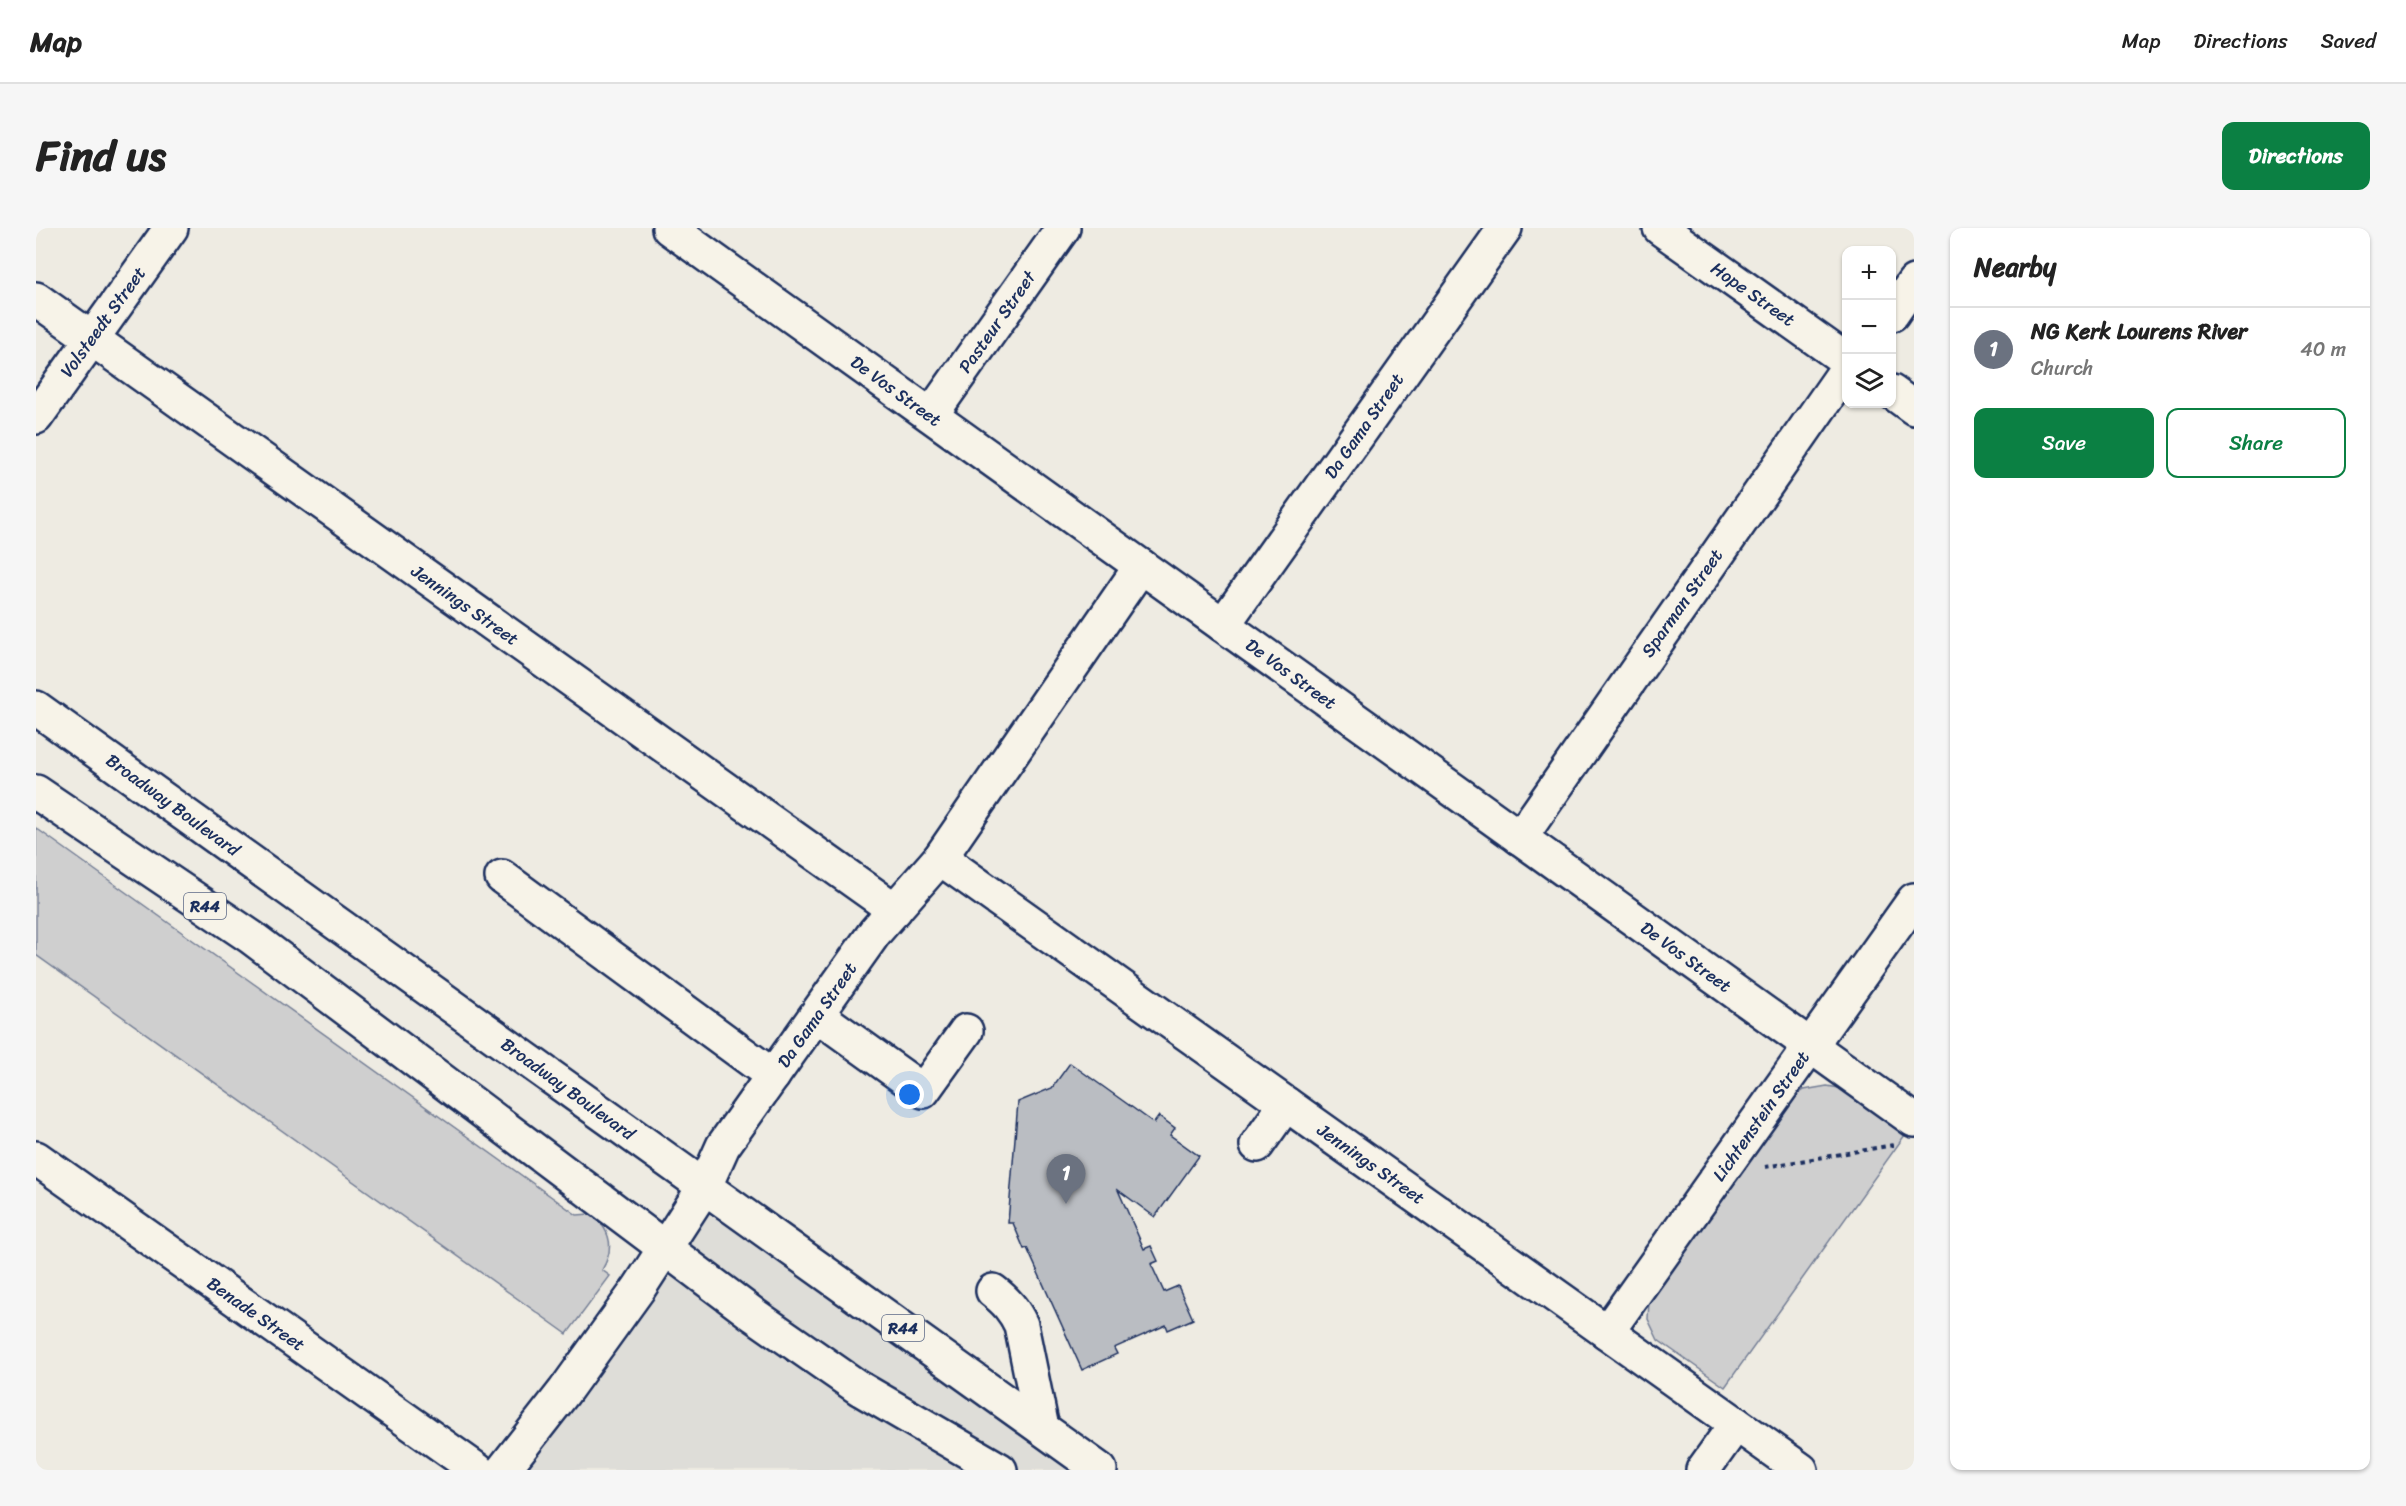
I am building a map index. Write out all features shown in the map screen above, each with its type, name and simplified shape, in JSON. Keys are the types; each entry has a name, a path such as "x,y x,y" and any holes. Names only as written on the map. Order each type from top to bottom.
{"street":[{"name":"Volsteedt Street","path":"36,417 171,228"},
{"name":"De Vos Street","path":"669,228 1810,1046 1906,1132"},
{"name":"Pasteur Street","path":"931,415 1063,228"},
{"name":"Da Gama Street","path":"1223,625 1505,228"},
{"name":"Hope Street","path":"1660,228 1842,357"},
{"path":"1896,308 1914,282"},
{"name":"Jennings Street","path":"36,299 895,910"},
{"name":"Sparman Street","path":"1520,838 1842,376"},
{"path":"1896,395 1914,408"},
{"name":"Da Gama Street","path":"503,1470 564,1392 665,1248 705,1186 723,1146 875,932 940,858 1141,566"},
{"name":"Broadway Boulevard","path":"36,708 1100,1470"},
{"name":"R44","path":"36,792 251,937 754,1315 859,1388 1000,1470"},
{"name":"Jennings Street","path":"940,858 1801,1470"},
{"path":"502,877 773,1076"},
{"name":"Lichtenstein Street","path":"1606,1332 1914,900"},
{"path":"817,1015 923,1090 966,1031"},
{"path":"1257,1144 1286,1104"},
{"name":"Benade Street","path":"36,1158 477,1470"},
{"path":"993,1292 1005,1300 1021,1324 1042,1428"},
{"path":"1703,1470 1736,1424"}],"path":[{"path":"1711,1186 1754,1169 1906,1132"}],"shaded area":[{"path":"36,828 577,1215 590,1214 597,1220 603,1226 609,1239 609,1254 602,1270 610,1276 567,1334 36,955"},
{"path":"1827,1086 1839,1088 1905,1135 1725,1387 1658,1340 1648,1319 1649,1301 1793,1097 1804,1090"},
{"path":"695,1204 737,1233 1067,1470 507,1470"}],"building":[{"path":"1070,1063 1154,1123 1159,1116 1175,1128 1170,1135 1199,1156 1155,1217 1118,1190 1144,1249 1151,1246 1158,1261 1151,1264 1164,1292 1178,1286 1193,1319 1168,1330 1166,1325 1114,1348 1117,1354 1082,1370 1027,1248 1024,1249 1013,1223 1008,1223 1018,1102 1052,1088"}],"place":[{"name":"NG Kerk Lourens River","path":"1066,1204"}]}
